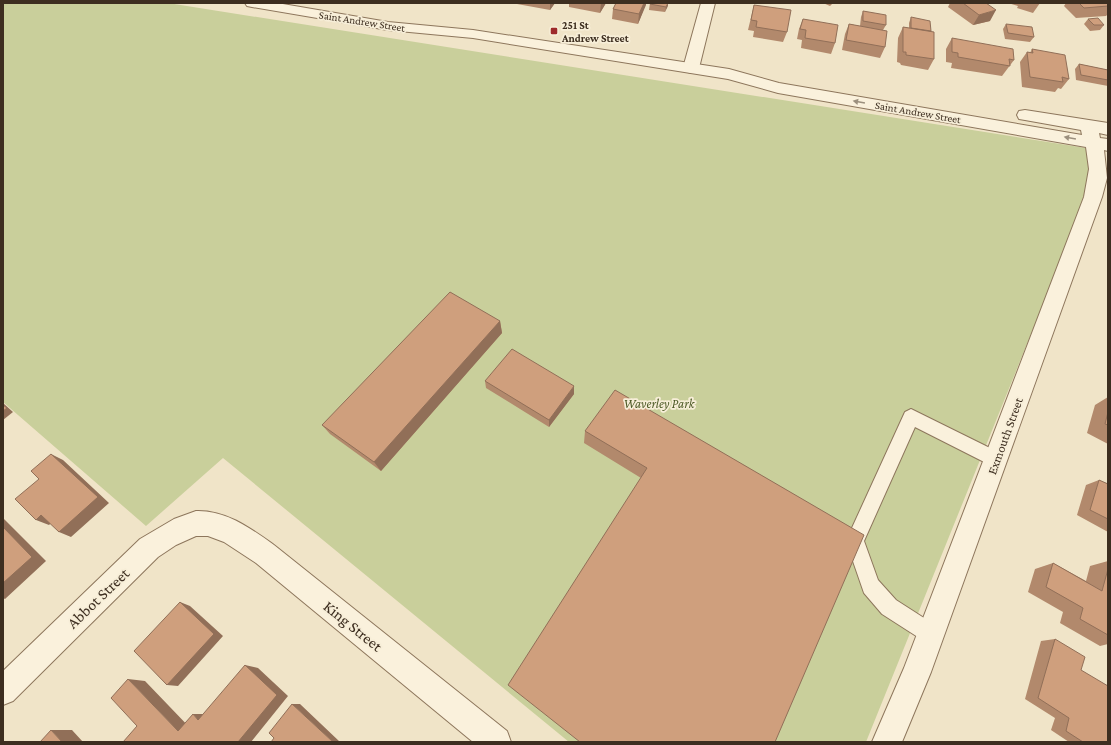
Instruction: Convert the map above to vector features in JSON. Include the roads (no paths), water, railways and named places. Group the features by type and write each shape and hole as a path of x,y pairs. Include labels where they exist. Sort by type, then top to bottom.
{"street":[{"name":"Saint Andrew Street","path":"252,3 388,26 473,34 729,74 778,88 1099,135"},
{"name":"Saint Andrew Street","path":"318,3 394,16 473,34"},
{"path":"691,68 708,3"},
{"name":"Exmouth Street","path":"887,742 931,634 1096,187 1099,171 1099,135"},
{"name":"Abbot Street","path":"3,691 150,548 165,537 183,527 203,522"},
{"name":"King Street","path":"203,522 219,525 236,533 265,554 496,742"}],"lane":[{"path":"931,634 889,606 871,586 855,541 911,417 996,460"}],"place":[{"name":"251 St Andrew Street","path":"554,31"}],"park label":[{"name":"Waverley Park","path":"659,403"}]}
